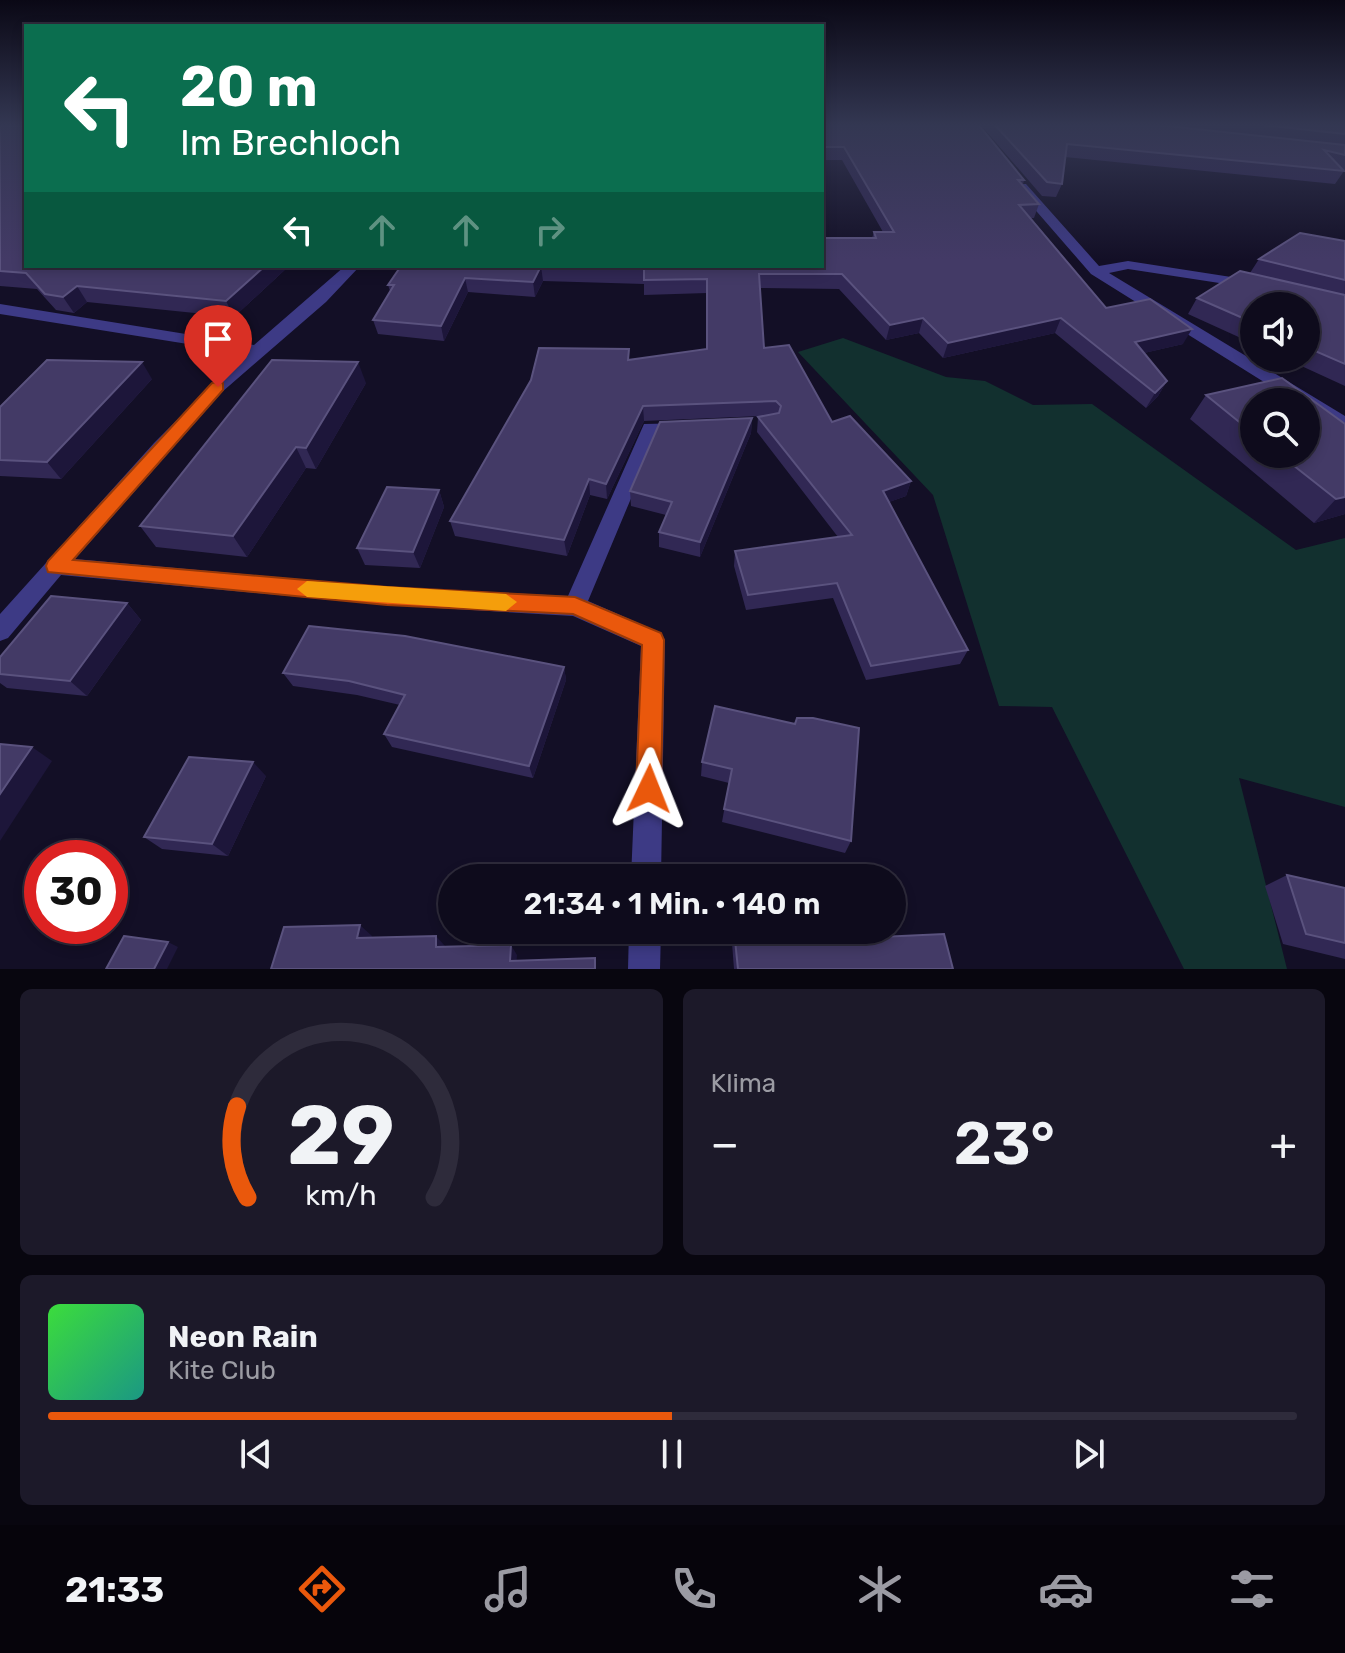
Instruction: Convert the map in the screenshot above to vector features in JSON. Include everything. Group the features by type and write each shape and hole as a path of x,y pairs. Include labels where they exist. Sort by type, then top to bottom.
{"street":[{"path":"1011,173 1096,271 1345,424"},
{"path":"1096,271 1128,265 1269,287"},
{"path":"0,631 218,387 257,350 300,318 351,268"},
{"path":"0,309 257,350"},
{"path":"575,606 651,428 709,426"},
{"path":"56,566 387,596 575,606 653,640 646,864"},
{"path":"644,969 645,944"}],"green space":[{"path":"843,338 946,377 985,381 1033,405 1092,404 1296,550 1345,538 1345,807 1239,778 1287,969 1184,969 1052,707 999,706 933,495 798,352"}],"building":[{"path":"0,169 24,169 24,268 263,268 226,301 77,286 63,297 45,294 26,273 0,271"},
{"path":"857,169 1015,169 1024,180 1018,180 1039,204 1019,205 1106,308 1150,299 1192,329 1135,342 1167,381 1155,393 1061,318 948,343 923,318 890,325 842,274 759,274 764,348 789,345 832,422 850,416 911,481 883,491 968,650 871,666 837,583 748,595 735,551 852,535 758,417 779,413 781,406 776,401 643,406 606,484 589,479 564,540 450,521 531,380 539,348 629,349 628,360 707,349 707,279 644,280 644,269 610,268 824,268 824,238 876,238 874,232 894,232"},
{"path":"1035,169 1064,169 1062,184 1047,182"},
{"path":"1300,233 1345,241 1345,280 1259,259"},
{"path":"400,268 540,268 533,282 465,278 441,326 373,320 394,285 388,285"},
{"path":"1240,271 1345,295 1345,364 1320,353 1320,292 1240,292 1240,317 1197,298"},
{"path":"47,360 142,362 47,462 0,460 0,407"},
{"path":"272,360 358,362 306,448 296,447 233,536 140,526"},
{"path":"1282,378 1296,388 1240,388 1240,423 1206,395"},
{"path":"1320,406 1345,424 1345,497 1336,499 1297,468 1320,468"},
{"path":"752,418 700,542 659,532 672,502 630,491 660,422"},
{"path":"387,487 439,490 413,552 357,548"},
{"path":"51,596 127,603 70,681 0,674 0,657"},
{"path":"309,626 405,636 564,667 529,766 384,734 405,695 349,681 283,673"},
{"path":"715,706 795,724 797,718 813,718 859,728 851,841 724,809 732,769 702,762"},
{"path":"0,744 32,747 0,794"},
{"path":"189,757 253,762 212,844 144,837"},
{"path":"1287,875 1345,888 1345,943 1306,934"},
{"path":"360,925 357,938 436,936 436,947 511,945 510,961 595,958 595,969 271,969 284,927"},
{"path":"944,934 953,969 738,969 735,944 906,944 906,936"},
{"path":"128,937 168,942 154,969 106,969 120,944 128,944"}],"slow traffic":[{"path":"307,589 506,602"}],"route":[{"path":"218,387 56,566 387,596 575,606 653,640 649,789"}]}
